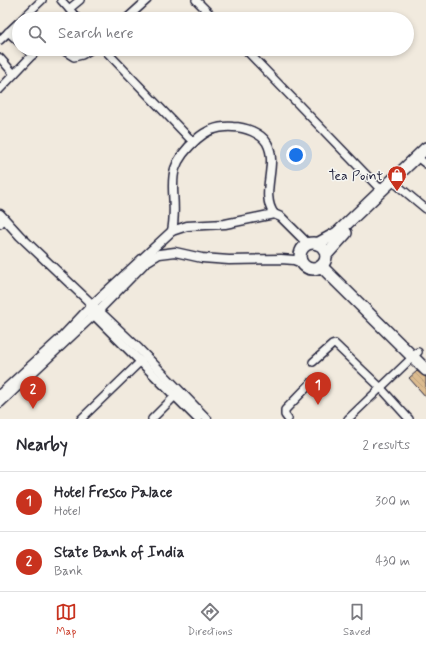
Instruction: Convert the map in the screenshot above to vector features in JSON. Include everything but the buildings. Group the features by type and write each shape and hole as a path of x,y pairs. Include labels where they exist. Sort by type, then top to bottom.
{"highway":[{"path":"425,161 338,240 324,261 312,269 302,263 301,253 312,244 337,233 426,148"},
{"path":"312,244 323,248 324,261 419,356 426,370"}],"street":[{"path":"29,12 42,0"},
{"path":"61,0 71,12"},
{"path":"74,12 80,0"},
{"path":"134,12 147,0"},
{"path":"196,0 208,12"},
{"path":"0,40 12,28"},
{"path":"8,32 12,36"},
{"path":"0,89 31,56"},
{"path":"111,56 194,142"},
{"path":"252,56 381,190"},
{"path":"0,58 14,74"},
{"path":"172,231 174,217 172,180 174,168 183,153 194,142 211,130 222,127 234,126 261,135 269,149 270,174 268,200 274,214"},
{"path":"397,185 426,208"},
{"path":"0,403 172,231 187,226 225,224 274,214 281,217 312,244"},
{"path":"2,219 208,419"},
{"path":"0,394 146,262 159,254 175,252 202,258 229,260 281,259 294,260 302,263"},
{"path":"94,309 141,361 198,419"},
{"path":"313,362 332,344 335,344 409,419"},
{"path":"348,419 380,388 419,356"},
{"path":"80,419 141,361"},
{"path":"288,419 285,415 285,410 314,380"},
{"path":"152,419 175,396"}],"place":[{"name":"Tea Point","path":"397,192"},
{"name":"Hotel Fresco Palace","path":"318,405"},
{"name":"State Bank of India","path":"33,409"}]}
